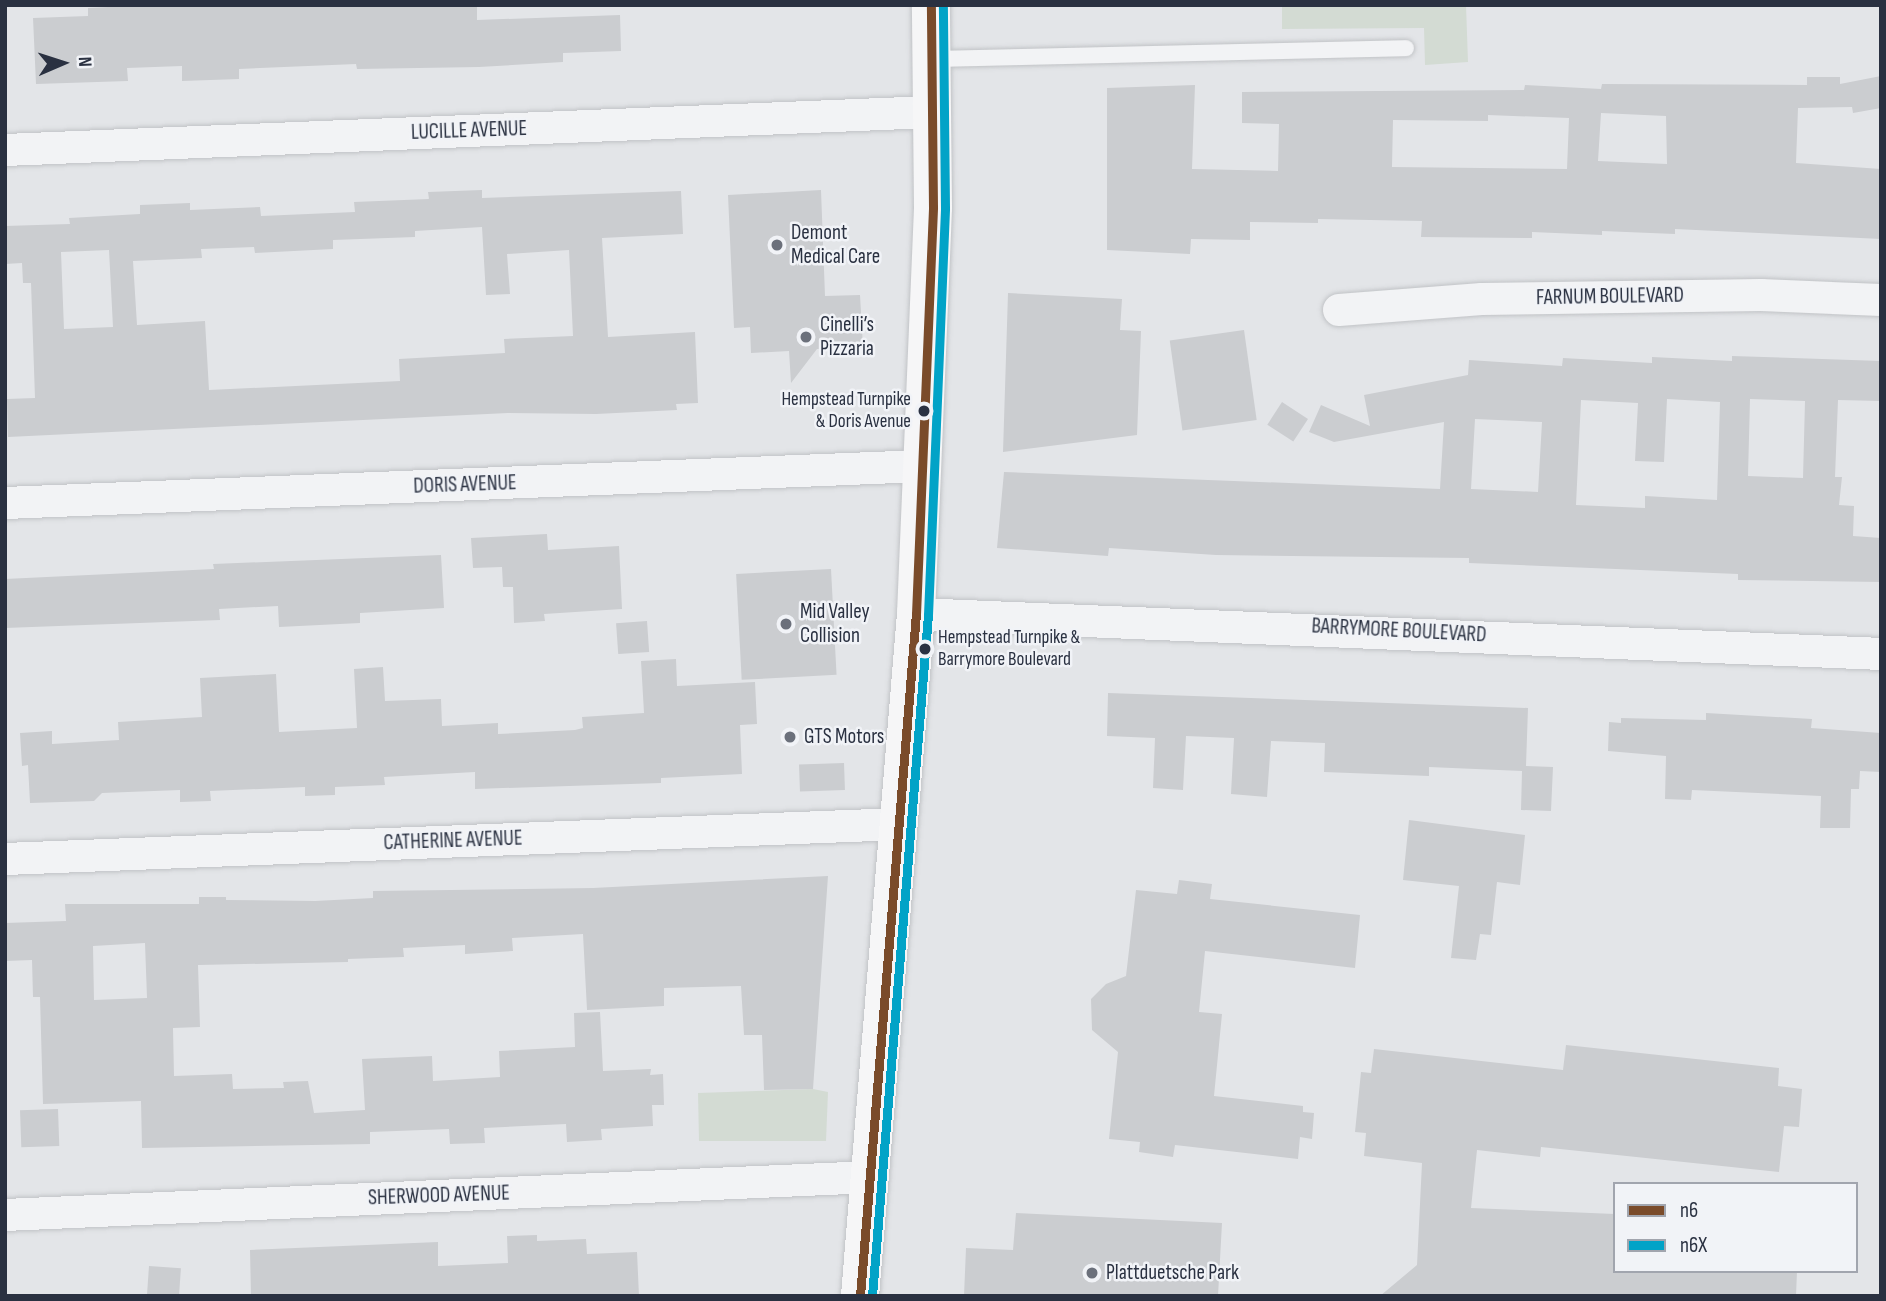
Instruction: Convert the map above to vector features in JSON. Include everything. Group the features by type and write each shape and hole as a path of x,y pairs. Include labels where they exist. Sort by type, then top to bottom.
{"main road":[{"path":"860,1296 901,824 916,614 924,466 932,112 931,5"}],"street":[{"name":"LUCILLE AVENUE","path":"5,150 932,112"},
{"name":"FARNUM BOULEVARD","path":"1339,310 1482,299 1761,295 1881,300"},
{"name":"DORIS AVENUE","path":"5,503 924,466"},
{"name":"BARRYMORE BOULEVARD","path":"916,614 1881,654"},
{"name":"CATHERINE AVENUE","path":"5,859 901,824"},
{"name":"SHERWOOD AVENUE","path":"5,1214 872,1177"}],"lane":[{"path":"932,59 1406,48"}],"shaded area":[{"path":"1282,5 1466,5 1468,62 1425,65 1424,28 1282,29"},
{"path":"813,1089 828,1092 826,1141 699,1141 698,1093"}],"building":[{"path":"149,5 477,5 477,20 620,15 621,51 563,53 563,62 479,67 357,69 356,64 239,69 239,79 182,81 182,66 127,68 128,81 36,84 33,18 88,16 88,8"},
{"path":"1881,76 1881,108 1853,113 1852,107 1798,108 1796,163 1881,169 1881,239 1675,229 1675,234 1602,231 1602,235 1532,232 1532,238 1421,237 1422,221 1318,219 1318,223 1250,222 1250,240 1191,239 1190,254 1107,250 1107,88 1195,85 1192,169 1278,171 1279,124 1242,123 1242,92 1524,90 1525,85 1601,89 1602,84 1807,85 1807,77 1840,77 1840,84","holes":["1601,113 1666,116 1667,164 1598,161","1488,115 1569,118 1567,169 1392,167 1393,120 1488,121"]},
{"path":"482,190 482,198 681,191 683,234 602,238 608,337 695,332 698,403 676,404 677,410 596,414 508,413 8,437 7,399 35,398 31,283 23,283 22,263 5,264 5,226 70,224 69,218 140,214 140,205 190,203 190,210 260,207 261,216 355,212 354,202 429,199 428,192","holes":["482,227 486,295 510,294 507,254 569,250 573,336 504,339 505,353 399,359 400,381 209,390 205,321 137,325 133,261 202,258 201,249 254,247 255,253 333,249 333,240 415,237 415,231","109,250 113,327 64,329 61,252"]},
{"path":"821,190 825,296 860,295 863,347 817,349 791,383 789,351 751,353 750,327 734,328 728,195"},
{"path":"1008,293 1122,299 1120,330 1141,331 1137,435 1003,452"},
{"path":"1244,330 1257,420 1182,431 1170,340"},
{"path":"1732,356 1881,361 1881,401 1838,400 1835,477 1842,477 1839,505 1854,506 1853,536 1881,538 1881,582 1738,580 1738,574 1469,563 1469,558 1216,555 1109,548 1108,556 997,548 1004,472 1440,489 1444,422 1334,442 1309,432 1321,405 1370,426 1364,395 1468,375 1469,360 1562,366 1563,358 1652,363 1652,357 1732,361","holes":["1667,399 1720,402 1717,500 1645,496 1645,508 1576,505 1581,400 1638,403 1635,461 1664,462","1750,399 1805,401 1803,478 1748,476","1475,419 1542,422 1538,492 1471,489"]},
{"path":"1282,402 1308,419 1293,442 1267,425"},
{"path":"547,534 548,550 619,546 622,609 544,614 545,621 514,623 513,587 503,587 502,567 473,568 471,538"},
{"path":"441,555 444,608 360,613 360,623 279,627 278,606 219,609 220,620 5,628 5,579 214,569 213,564"},
{"name":"Mid Valley Collision","path":"831,569 837,675 742,680 736,574"},
{"path":"647,621 649,652 618,654 616,623"},
{"path":"676,659 677,686 755,682 757,724 740,725 742,774 661,778 661,783 475,789 475,772 384,777 385,785 335,787 335,795 305,796 305,787 210,791 211,801 180,802 180,790 102,793 94,801 30,803 28,765 22,766 20,733 52,731 52,744 119,740 118,722 202,717 200,678 276,674 279,732 357,728 354,669 383,667 385,701 441,699 442,726 498,723 498,734 575,730 583,728 582,717 644,713 641,661"},
{"path":"1108,693 1528,708 1526,766 1553,767 1551,811 1521,810 1522,771 1429,767 1429,776 1324,772 1325,743 1271,741 1267,797 1231,794 1234,738 1186,736 1183,790 1153,788 1155,738 1107,736"},
{"path":"1706,713 1812,719 1811,728 1881,733 1881,772 1860,771 1859,789 1851,789 1850,828 1820,828 1821,796 1692,790 1691,800 1665,799 1666,756 1608,751 1609,722 1621,723 1621,718 1706,720"},
{"path":"844,763 845,790 800,792 799,765"},
{"path":"1409,820 1525,835 1520,885 1497,882 1491,935 1480,934 1476,960 1451,958 1459,886 1403,880"},
{"path":"828,876 813,1089 764,1090 762,1035 744,1035 741,986 664,988 664,1006 587,1010 583,934 512,938 513,951 465,954 465,945 403,948 404,957 348,959 348,962 198,965 200,1027 173,1028 174,1076 232,1074 233,1089 284,1088 283,1082 308,1081 314,1113 365,1110 362,1059 432,1056 433,1081 500,1077 499,1051 575,1047 574,1013 600,1012 603,1071 651,1069 650,1075 663,1074 664,1105 652,1105 653,1126 601,1129 602,1140 567,1142 566,1124 484,1128 485,1143 450,1144 449,1129 370,1132 370,1144 142,1148 141,1101 43,1104 40,997 33,997 32,960 5,961 5,923 66,921 65,904 199,904 199,897 315,901 373,898 373,891 593,888","holes":["145,943 147,998 94,1000 93,946"]},
{"path":"1179,880 1212,884 1210,899 1360,915 1355,968 1205,951 1199,1012 1222,1014 1214,1096 1303,1106 1303,1112 1314,1113 1312,1139 1300,1137 1298,1159 1175,1145 1173,1157 1139,1152 1140,1142 1109,1139 1118,1052 1092,1030 1091,999 1106,984 1126,976 1136,890 1177,894"},
{"path":"1566,1045 1779,1068 1778,1086 1802,1089 1799,1127 1784,1126 1779,1172 1541,1147 1540,1157 1477,1150 1471,1208 1613,1214 1613,1273 1797,1273 1796,1296 1380,1296 1417,1265 1422,1163 1364,1156 1366,1133 1355,1132 1361,1072 1371,1073 1374,1049 1563,1070"},
{"path":"58,1109 59,1146 21,1147 20,1110"},
{"name":"Plattduetsche Park","path":"1016,1213 1222,1223 1218,1296 964,1296 966,1248 1013,1250"},
{"path":"537,1235 537,1241 586,1239 587,1254 637,1252 639,1296 251,1296 250,1250 438,1242 438,1266 508,1263 507,1236"},
{"path":"149,1266 181,1268 179,1296 147,1296"}],"transit line":[{"name":"n6","path":"860,1296 916,614 933,207 931,5"},
{"name":"n6X","path":"872,1296 928,615 945,208 943,5"}],"place":[{"name":"Demont Medical Care","path":"777,245"},
{"name":"Cinelli’s Pizzaria","path":"806,337"},
{"name":"Hempstead Turnpike & Doris Avenue","path":"924,411"},
{"name":"Mid Valley Collision","path":"786,624"},
{"name":"Hempstead Turnpike & Barrymore Boulevard","path":"925,649"},
{"name":"GTS Motors","path":"790,737"},
{"name":"Plattduetsche Park","path":"1092,1273"}]}
